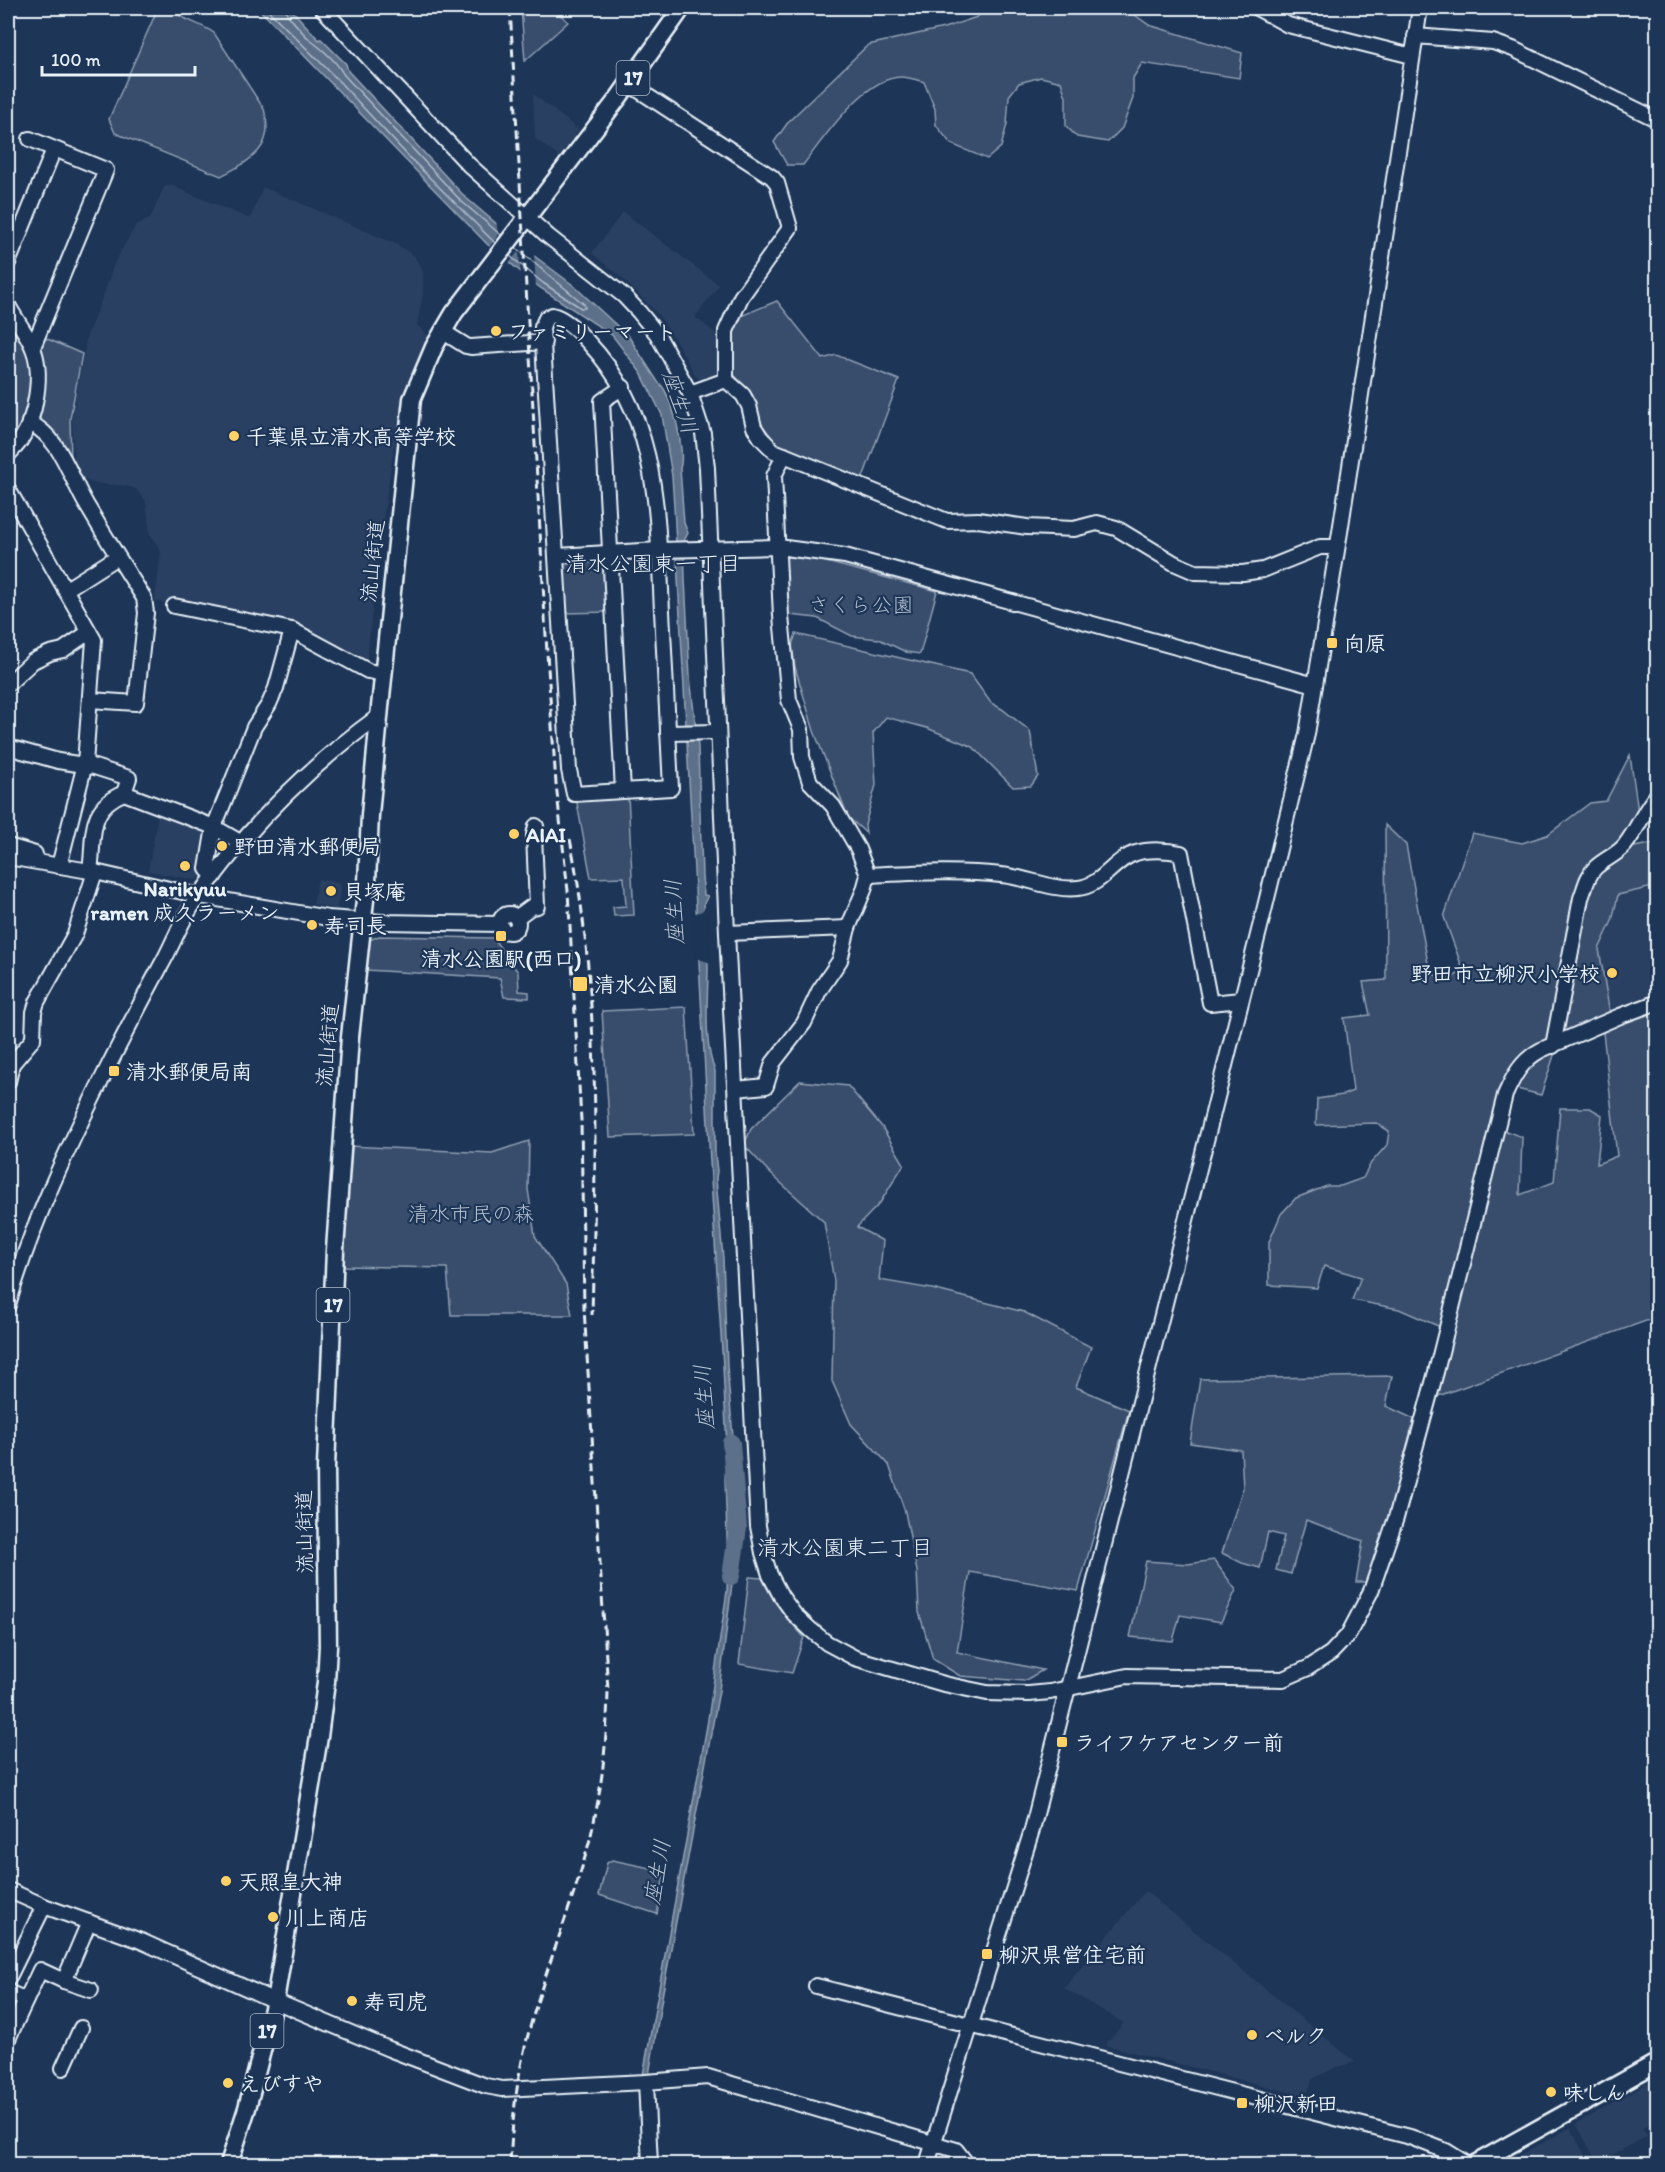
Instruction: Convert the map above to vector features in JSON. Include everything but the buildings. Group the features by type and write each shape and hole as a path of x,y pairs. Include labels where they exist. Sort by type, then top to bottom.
{"main road":[{"name":"流山街道","path":"230,2164 275,2001 326,1682 328,1646 326,1467 332,1319 346,1089 363,921 383,674 412,399 442,331 525,223 682,8"},
{"path":"1475,2164 1658,2062"}],"street":[{"path":"322,8 525,223 624,296 657,334 690,393 703,433 707,468 704,548 718,732 758,1526 763,1553 781,1596 794,1614 827,1643 855,1658 944,1684 987,1693 1029,1694 1127,1676 1283,1679 1308,1668 1332,1653 1348,1635 1371,1591 1395,1518 1450,1341 1505,1095 1515,1073 1529,1056 1658,1002"},
{"path":"1257,8 1288,25 1412,56"},
{"path":"927,2164 1024,1857 1296,779 1315,685 1420,8"},
{"path":"1415,36 1493,42 1658,120"},
{"path":"628,84 754,165 777,183 790,228 741,297 726,331 726,380 743,395 749,406 754,427 774,451 947,521 978,519 1027,527 1074,529 1097,523 1116,528 1174,563 1195,572 1243,573 1263,570 1320,547 1337,547"},
{"path":"30,139 106,170 33,347"},
{"path":"8,263 54,149"},
{"path":"8,305 33,347 38,383 29,422 21,440 8,455"},
{"path":"552,315 559,316 583,336 603,357 623,387 640,427 648,456 662,550 672,733 671,788 574,794 569,770 544,342 542,327 546,318 552,315"},
{"path":"442,331 471,347 544,342"},
{"path":"690,393 726,380"},
{"path":"623,387 602,401 623,791"},
{"path":"29,422 42,429 62,454 76,487 144,598 146,613 136,703 90,700"},
{"path":"736,1089 766,1086 773,1063 804,1023 819,991 840,960 848,928 868,875 858,849 833,806 810,782 802,757 801,729 789,700 781,616 774,476 784,455"},
{"path":"8,489 94,640 84,765 54,865"},
{"path":"557,556 704,548 778,547 845,556 1315,685"},
{"path":"65,590 117,557"},
{"path":"174,606 292,630 368,671 383,674"},
{"path":"214,877 207,869 214,827 254,727 276,688 292,630"},
{"path":"8,684 33,661 63,650 89,632"},
{"path":"8,1305 34,1224 52,1184 132,1018 191,908 240,842 279,802 341,744 379,716"},
{"path":"672,733 718,732"},
{"path":"8,747 129,778 124,793"},
{"path":"8,1082 12,1064 33,1039 34,1012 37,1002 75,934 93,872 93,826 111,798 124,793 214,827 240,842"},
{"path":"1553,1046 1581,898 1588,878 1594,869 1625,845 1641,820 1647,805 1658,794"},
{"path":"8,856 200,896 328,918 500,924 505,931 514,931 518,926 516,918 531,907 537,906 534,835 536,826"},
{"path":"8,846 35,854 54,865"},
{"path":"868,875 957,872 1004,875 1055,887 1079,888 1101,878 1136,852 1164,849 1181,853 1210,1003 1241,1000"},
{"path":"8,866 29,868 54,865"},
{"path":"727,933 848,928"},
{"path":"8,1890 44,1906 141,1941 389,2049 495,2088 708,2077 956,2150 967,2164"},
{"path":"8,1979 44,1906"},
{"path":"64,1981 89,1922"},
{"path":"8,2038 40,1970 91,1990"},
{"path":"816,1986 1410,2137 1446,2151 1467,2164"},
{"path":"8,1992 26,2000"},
{"path":"63,2068 81,2028"},
{"path":"646,2082 650,2164"}],"shaded area":[{"path":"533,94 579,130 559,157 535,138"},
{"name":"千葉県立清水高等学校","path":"170,185 250,219 263,187 398,245 414,256 423,271 423,294 417,325 430,338 406,393 393,454 380,538 366,666 288,626 155,601 161,551 150,534 146,501 136,489 92,483 79,477 74,462 72,419 87,335 114,264 125,244 136,225 150,219 164,187"},
{"path":"623,212 719,285 695,317 719,336 721,372 719,376 707,381 696,377 658,314 621,277 592,253"},
{"path":"159,810 207,829 204,875 195,880 148,871"},
{"name":"野田市立柳沢小学校","path":"1657,861 1657,1000 1563,1037 1572,933"},
{"path":"318,879 341,884 337,909 313,904"},
{"path":"1145,1891 1355,2062 1337,2067 1312,2079 1308,2092 1300,2095 1105,2045 1124,2023 1064,1988"},
{"path":"1650,2081 1657,2098 1657,2111 1652,2114 1654,2121 1642,2128 1647,2136 1598,2163 1576,2124"},
{"path":"1570,2128 1590,2164 1504,2164"}],"green space":[{"path":"158,8 170,8 178,15 214,33 264,109 267,134 264,143 251,158 221,176 115,133 109,119"},
{"path":"521,8 554,8 568,22 525,61"},
{"path":"986,8 1125,8 1149,25 1242,53 1239,78 1142,63 1133,78 1133,98 1122,128 1108,142 1077,137 1066,126 1066,97 1061,82 1041,77 1019,83 1009,96 1007,124 1001,147 987,159 951,144 936,125 935,109 924,82 901,77 887,80 873,87 859,98 833,125 803,165 787,165 774,142 789,121 868,45 944,28 977,17"},
{"path":"777,301 823,359 836,355 899,380 862,480 779,447 757,418 748,391 730,370 731,336 736,318"},
{"path":"8,315 30,358 32,392 26,417 8,446"},
{"path":"43,337 82,354 70,419 71,462 39,424 42,395 37,350"},
{"name":"さくら公園","path":"786,557 819,560 937,591 920,654 906,652 879,639 852,636 817,618 785,613 783,560"},
{"path":"604,558 610,612 564,613 561,565 567,560"},
{"path":"796,634 970,674 991,703 1030,731 1038,776 1031,786 1013,787 973,747 927,728 886,717 873,733 876,785 865,825 866,833 848,817 814,731 795,667 792,645"},
{"path":"1630,755 1638,812 1634,847 1657,843 1657,886 1618,895 1612,921 1599,949 1610,1014 1560,1037 1541,1095 1513,1088 1503,1130 1522,1137 1520,1195 1554,1182 1560,1108 1590,1108 1602,1115 1597,1164 1617,1156 1603,1032 1657,1007 1657,1317 1438,1396 1452,1332 1399,1309 1352,1300 1361,1277 1324,1266 1317,1288 1269,1285 1269,1242 1281,1214 1296,1198 1327,1186 1341,1186 1363,1178 1371,1163 1387,1145 1389,1131 1376,1123 1316,1125 1317,1099 1353,1091 1344,1018 1370,1015 1363,982 1386,980 1385,825 1406,845 1430,974 1451,979 1463,970 1444,917 1472,833 1522,843 1547,835 1590,803 1606,801"},
{"path":"628,795 634,915 614,916 613,907 626,906 624,877 591,878 576,798"},
{"path":"379,936 493,938 518,972 519,991 529,992 529,998 504,997 500,978 366,970 369,940"},
{"path":"686,1007 694,1134 610,1137 602,1011"},
{"path":"800,1081 848,1086 882,1127 904,1164 880,1203 857,1227 883,1241 879,1280 932,1289 1024,1312 1091,1347 1076,1387 1129,1410 1078,1591 970,1572 957,1652 1043,1670 1024,1681 960,1676 933,1659 919,1612 917,1571 905,1512 889,1465 851,1424 832,1381 834,1281 824,1222 771,1174 744,1145 751,1129"},
{"name":"清水市民の森","path":"529,1141 528,1189 535,1236 566,1284 572,1315 451,1315 447,1268 342,1266 349,1146 492,1153"},
{"path":"1392,1376 1386,1406 1414,1419 1381,1546 1366,1582 1356,1582 1363,1541 1306,1520 1291,1574 1276,1570 1284,1536 1268,1532 1260,1568 1242,1563 1222,1553 1243,1488 1241,1450 1190,1443 1200,1379"},
{"path":"1214,1560 1236,1590 1221,1622 1180,1615 1173,1641 1130,1637 1146,1561 1188,1564"},
{"path":"749,1577 762,1578 775,1602 804,1637 792,1673 739,1664"},
{"path":"612,1860 665,1871 657,1914 599,1895 607,1863"}],"water":[{"path":"258,8 290,8 319,40 321,39 346,64 348,71 465,197 533,255 573,285 629,337 663,388 677,423 681,449 684,523 688,533 684,541 685,579 690,677 698,747 702,876 704,895 708,896 704,903 708,960 708,1034 711,1060 715,1071 716,1179 734,1449 734,1567 719,1691 649,2075 643,2075 707,1726 727,1591 728,1564 725,1479 727,1448 723,1366 674,506 672,476 662,415 641,373 612,335 539,287 487,244"}],"pier":[{"path":"496,219 534,252 536,289 521,277 519,253 509,264 489,247 498,236"},
{"path":"707,904 711,963 696,958 693,914 702,911"}],"waterway":[{"name":"座生川","path":"731,1443 738,1528 731,1576"}],"railway":[{"path":"510,8 547,653 556,784 568,891 581,1120 584,1308 608,1690 598,1802 574,1893 530,2028 516,2096 510,2164"},
{"path":"570,839 580,898 592,1016 595,1136 592,1315"}],"place":[{"name":"ファミリーマート","path":"496,331"},
{"name":"千葉県立清水高等学校","path":"234,436"},
{"name":"向原","path":"1332,643"},
{"name":"AIAI","path":"514,834"},
{"name":"野田清水郵便局","path":"222,846"},
{"name":"Narikyuu ramen 成久ラーメン","path":"185,866"},
{"name":"貝塚庵","path":"331,891"},
{"name":"寿司長","path":"312,925"},
{"name":"清水公園駅(西口)","path":"501,936"},
{"name":"野田市立柳沢小学校","path":"1612,973"},
{"name":"清水公園","path":"580,984"},
{"name":"清水郵便局南","path":"114,1071"},
{"name":"ライフケアセンター前","path":"1062,1742"},
{"name":"天照皇大神","path":"226,1881"},
{"name":"川上商店","path":"273,1917"},
{"name":"柳沢県営住宅前","path":"987,1954"},
{"name":"寿司虎","path":"352,2001"},
{"name":"ベルク","path":"1252,2035"},
{"name":"えびすや","path":"228,2083"},
{"name":"味しん","path":"1551,2092"},
{"name":"柳沢新田","path":"1242,2103"}],"district":[{"name":"清水公園東一丁目","path":"653,563"},
{"name":"清水公園東二丁目","path":"845,1547"}]}
